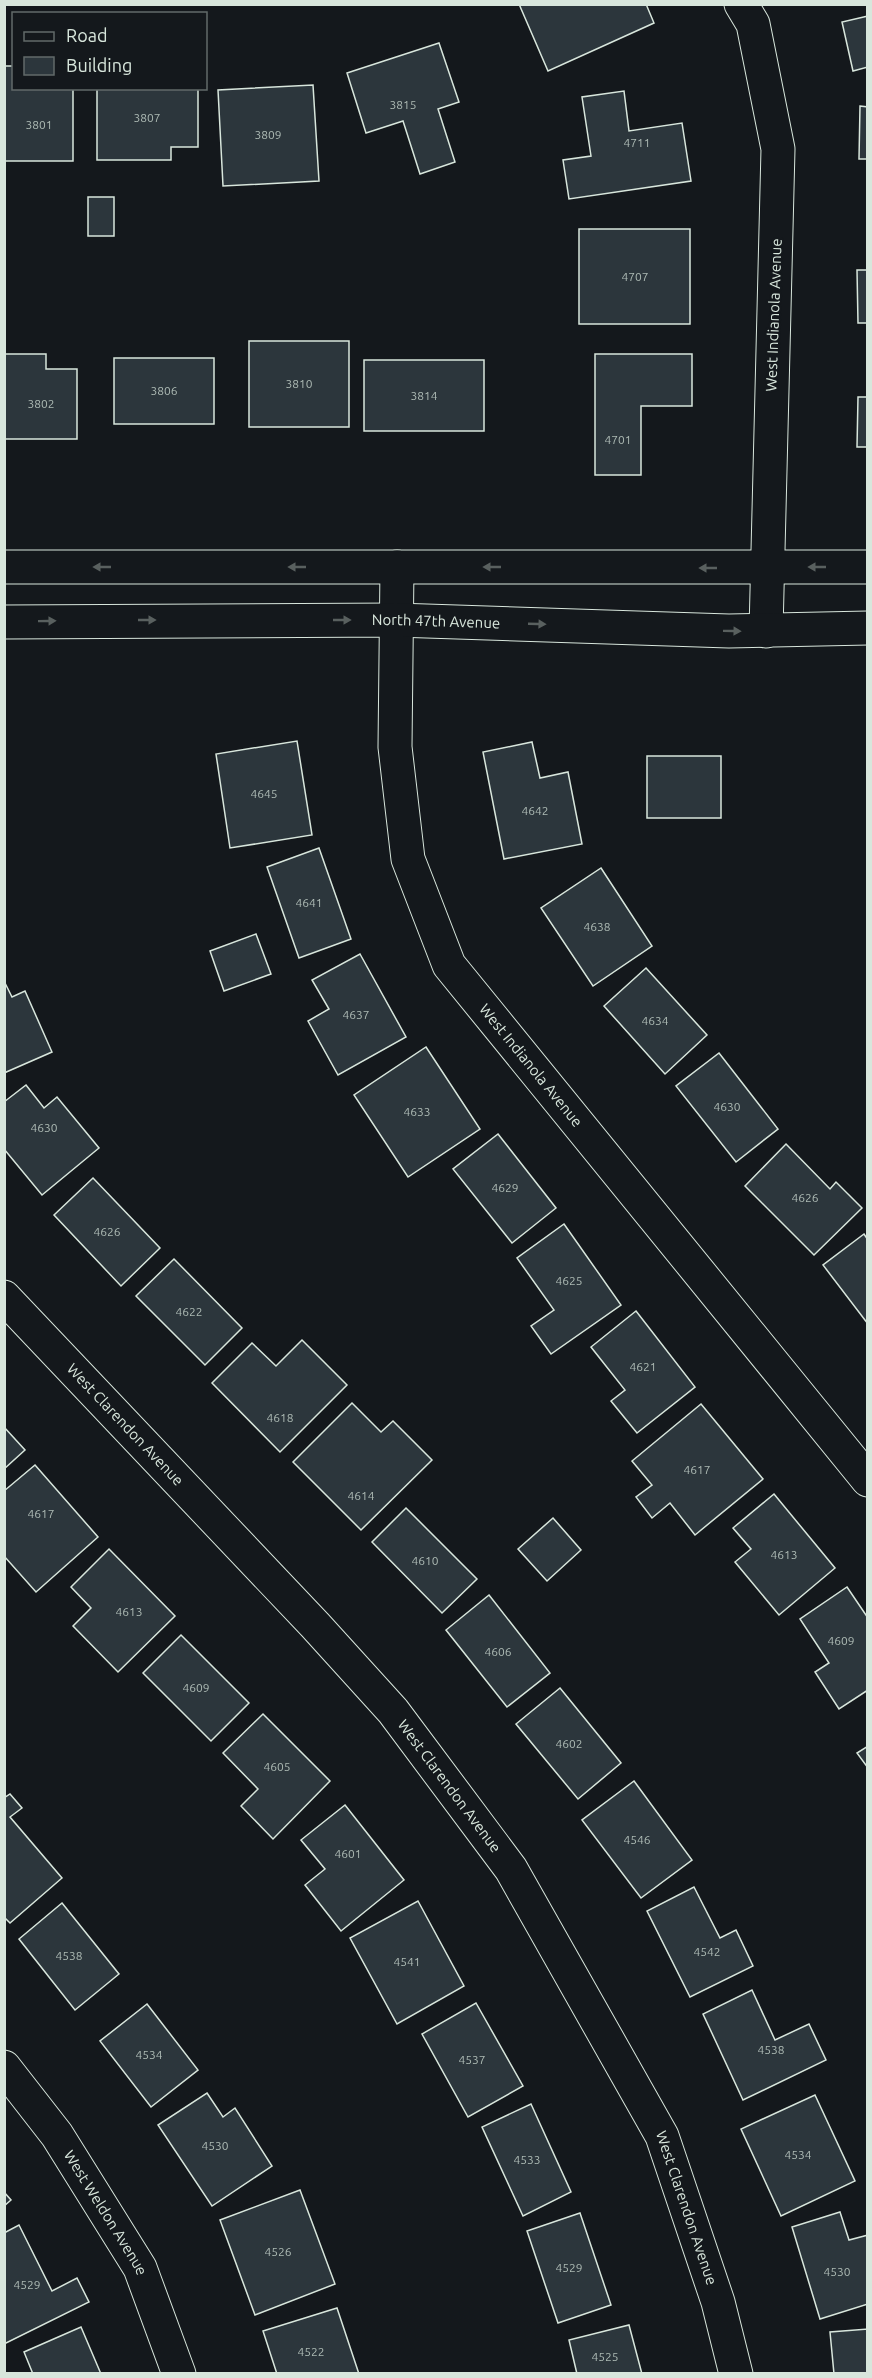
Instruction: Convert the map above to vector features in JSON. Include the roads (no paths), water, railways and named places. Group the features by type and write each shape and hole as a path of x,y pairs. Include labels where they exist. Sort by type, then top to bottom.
{"street":[{"name":"West Indianola Avenue","path":"741,4 753,24 778,149 766,631"},
{"path":"4,567 867,567"},
{"name":"West Indianola Avenue","path":"397,567 395,747 408,859 449,965 867,1480"},
{"name":"North 47th Avenue","path":"4,622 396,620 766,631 867,628"},
{"name":"West Clarendon Avenue","path":"4,1298 393,1711 511,1869 662,2136 718,2302 736,2373"},
{"name":"West Weldon Avenue","path":"4,2067 57,2135 140,2268 179,2373"}]}
